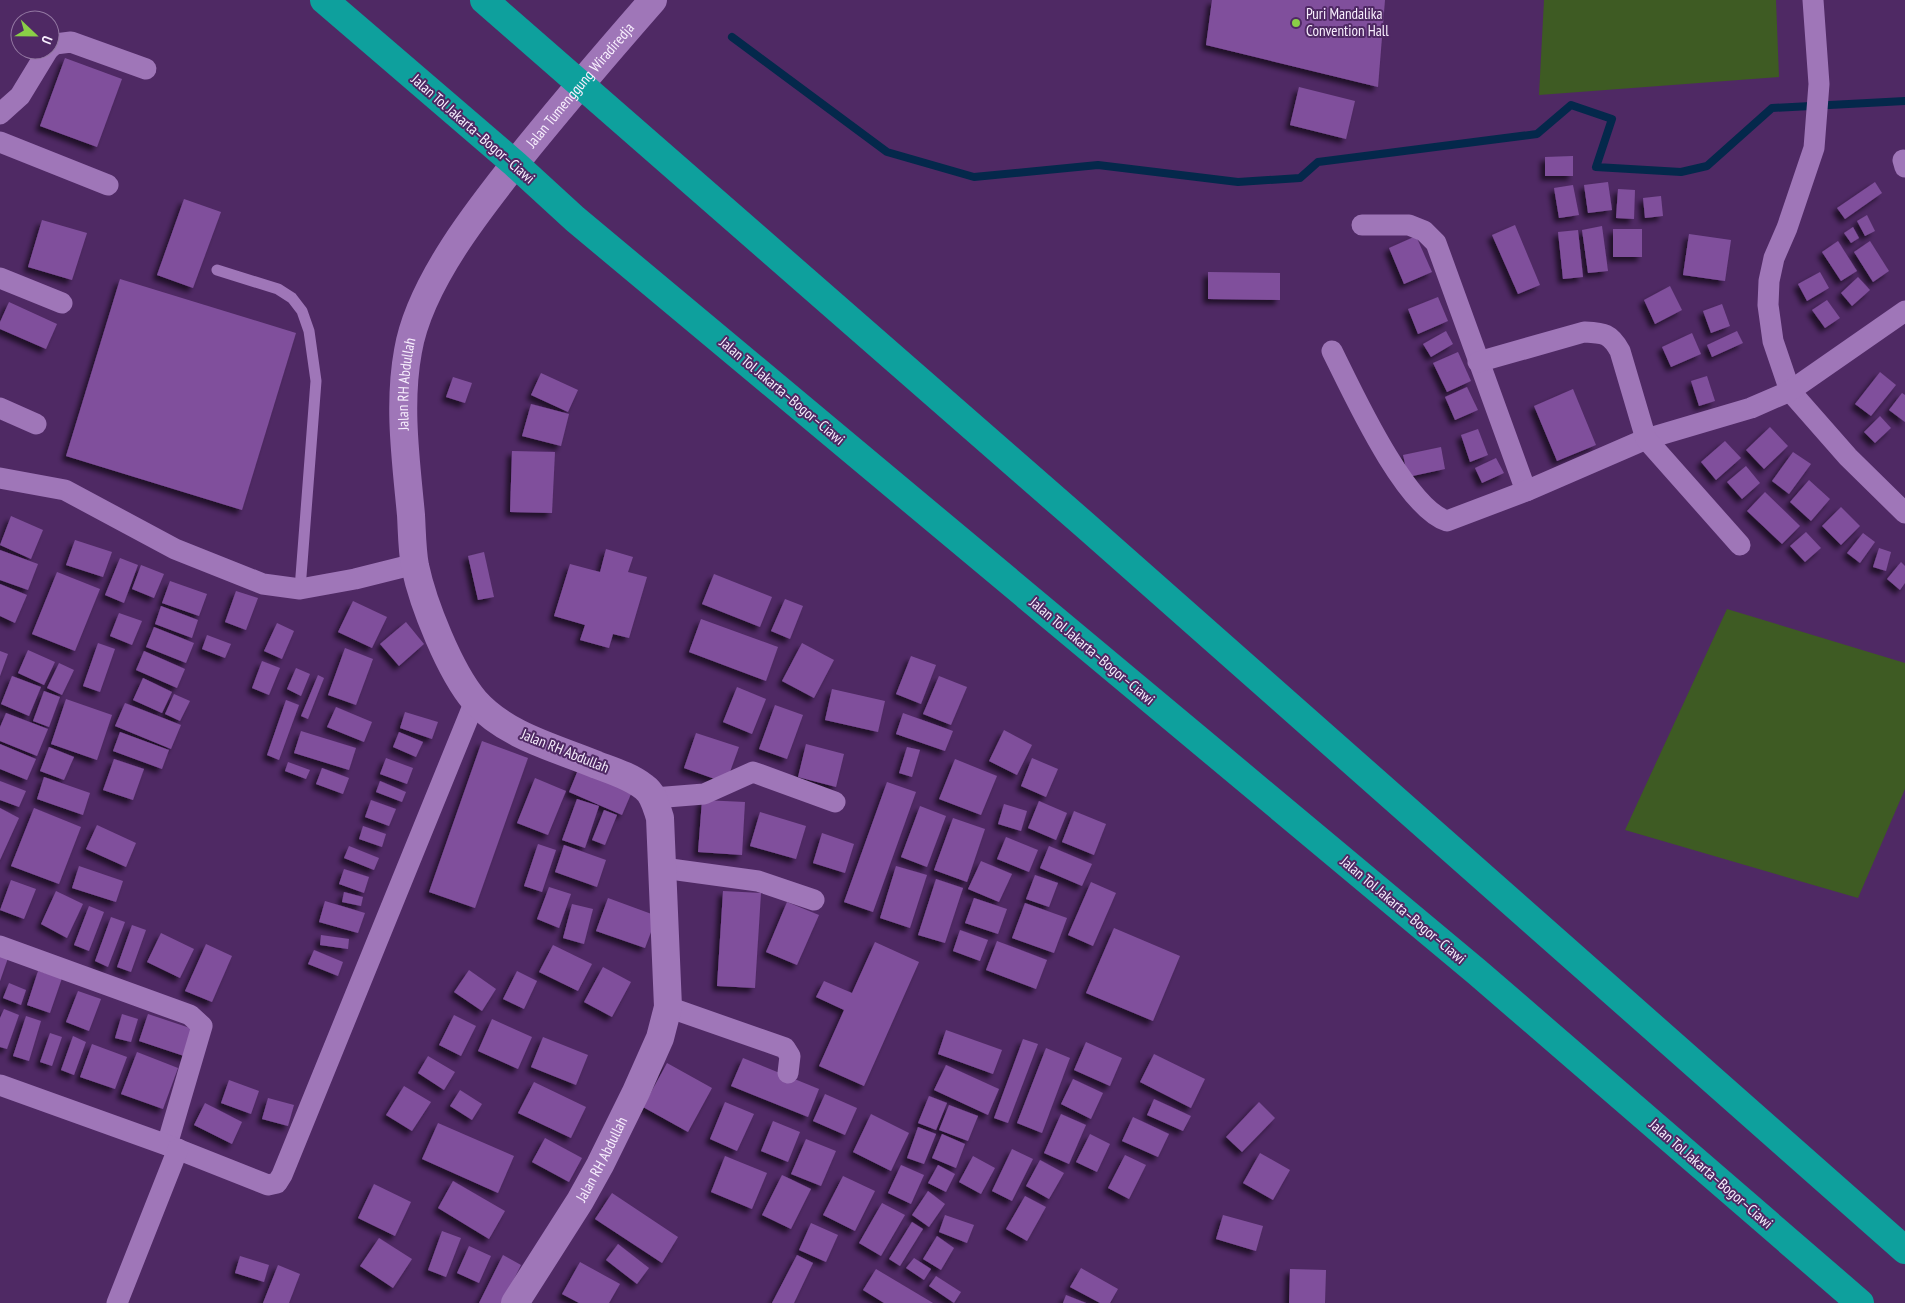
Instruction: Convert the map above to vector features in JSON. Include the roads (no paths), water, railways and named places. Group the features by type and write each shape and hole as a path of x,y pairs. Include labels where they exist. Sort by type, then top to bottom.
{"highway":[{"name":"Jalan Tol Jakarta–Bogor–Ciawi","path":"324,0 575,218 1469,965 1860,1303"},
{"path":"484,0 1153,585 1905,1250"}],"street":[{"name":"Jalan Tumenggung Wiradiredja","path":"491,194 582,81 653,0"},
{"path":"1813,0 1819,84 1814,148 1787,228 1774,258 1768,280 1768,305 1772,341 1790,391 1848,457 1905,513"},
{"path":"60,43 71,42 146,69"},
{"path":"0,114 20,96 42,60"},
{"path":"0,142 108,185"},
{"name":"Jalan RH Abdullah","path":"491,194 475,214 429,292 417,318 408,348 404,410 415,564 426,603 440,639 459,676 475,701 504,726 621,774 644,787 654,798 660,818 668,1007 660,1038 600,1165 580,1201 516,1303"},
{"path":"1362,225 1409,225 1424,231 1436,243 1526,491"},
{"path":"0,278 62,303"},
{"path":"1332,351 1376,438 1426,509 1438,518 1447,521 1526,491 1646,439 1743,410 1790,391 1905,311"},
{"path":"1478,362 1584,332 1600,332 1614,339 1620,351 1646,439 1740,545"},
{"path":"0,408 36,424"},
{"path":"0,478 65,490 175,549 263,584 300,589 355,579 415,564"},
{"path":"0,1085 172,1147 268,1185 277,1183 282,1175 475,701"},
{"path":"654,798 704,794 753,772 835,802"},
{"path":"663,868 758,881 814,900"},
{"path":"0,946 190,1015 202,1026 172,1147 117,1303"},
{"path":"668,1007 785,1048 790,1056 788,1073"}],"lane":[{"path":"217,270 255,280 278,289 292,298 302,311 309,331 316,381 300,589"}],"waterway":[{"path":"732,37 887,152 974,177 1098,165 1238,182 1300,178 1318,162 1537,134 1571,105 1612,119 1596,167 1681,172 1707,166 1772,108 1905,101"}],"place":[{"name":"Puri Mandalika Convention Hall","path":"1296,23"}]}
